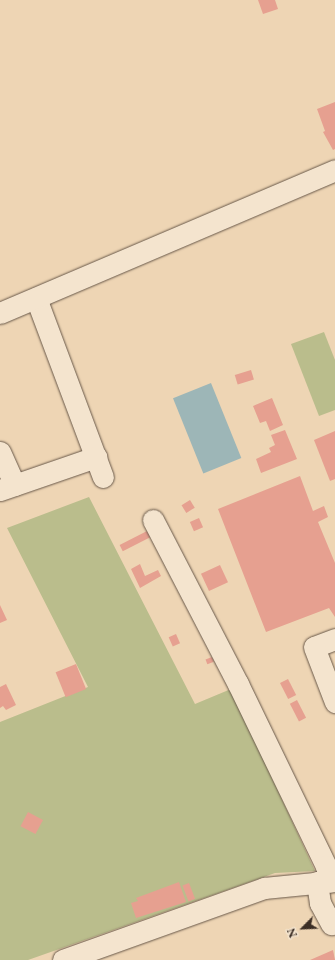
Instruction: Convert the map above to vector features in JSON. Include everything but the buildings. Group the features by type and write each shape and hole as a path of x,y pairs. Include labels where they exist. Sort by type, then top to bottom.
{"street":[{"path":"0,313 335,170"},
{"path":"36,298 103,477"},
{"path":"0,452 7,487 96,457"},
{"path":"153,520 238,684 326,866 327,881 320,903 331,924"},
{"path":"335,639 314,647 335,702"},
{"path":"63,960 264,888 327,881"}],"green space":[{"path":"324,332 335,360 335,410 319,416 291,344"},
{"path":"89,497 195,704 231,689 315,871 275,873 28,960 0,960 0,722 88,687 7,528"}],"water":[{"path":"211,383 241,458 203,473 173,398"}]}
